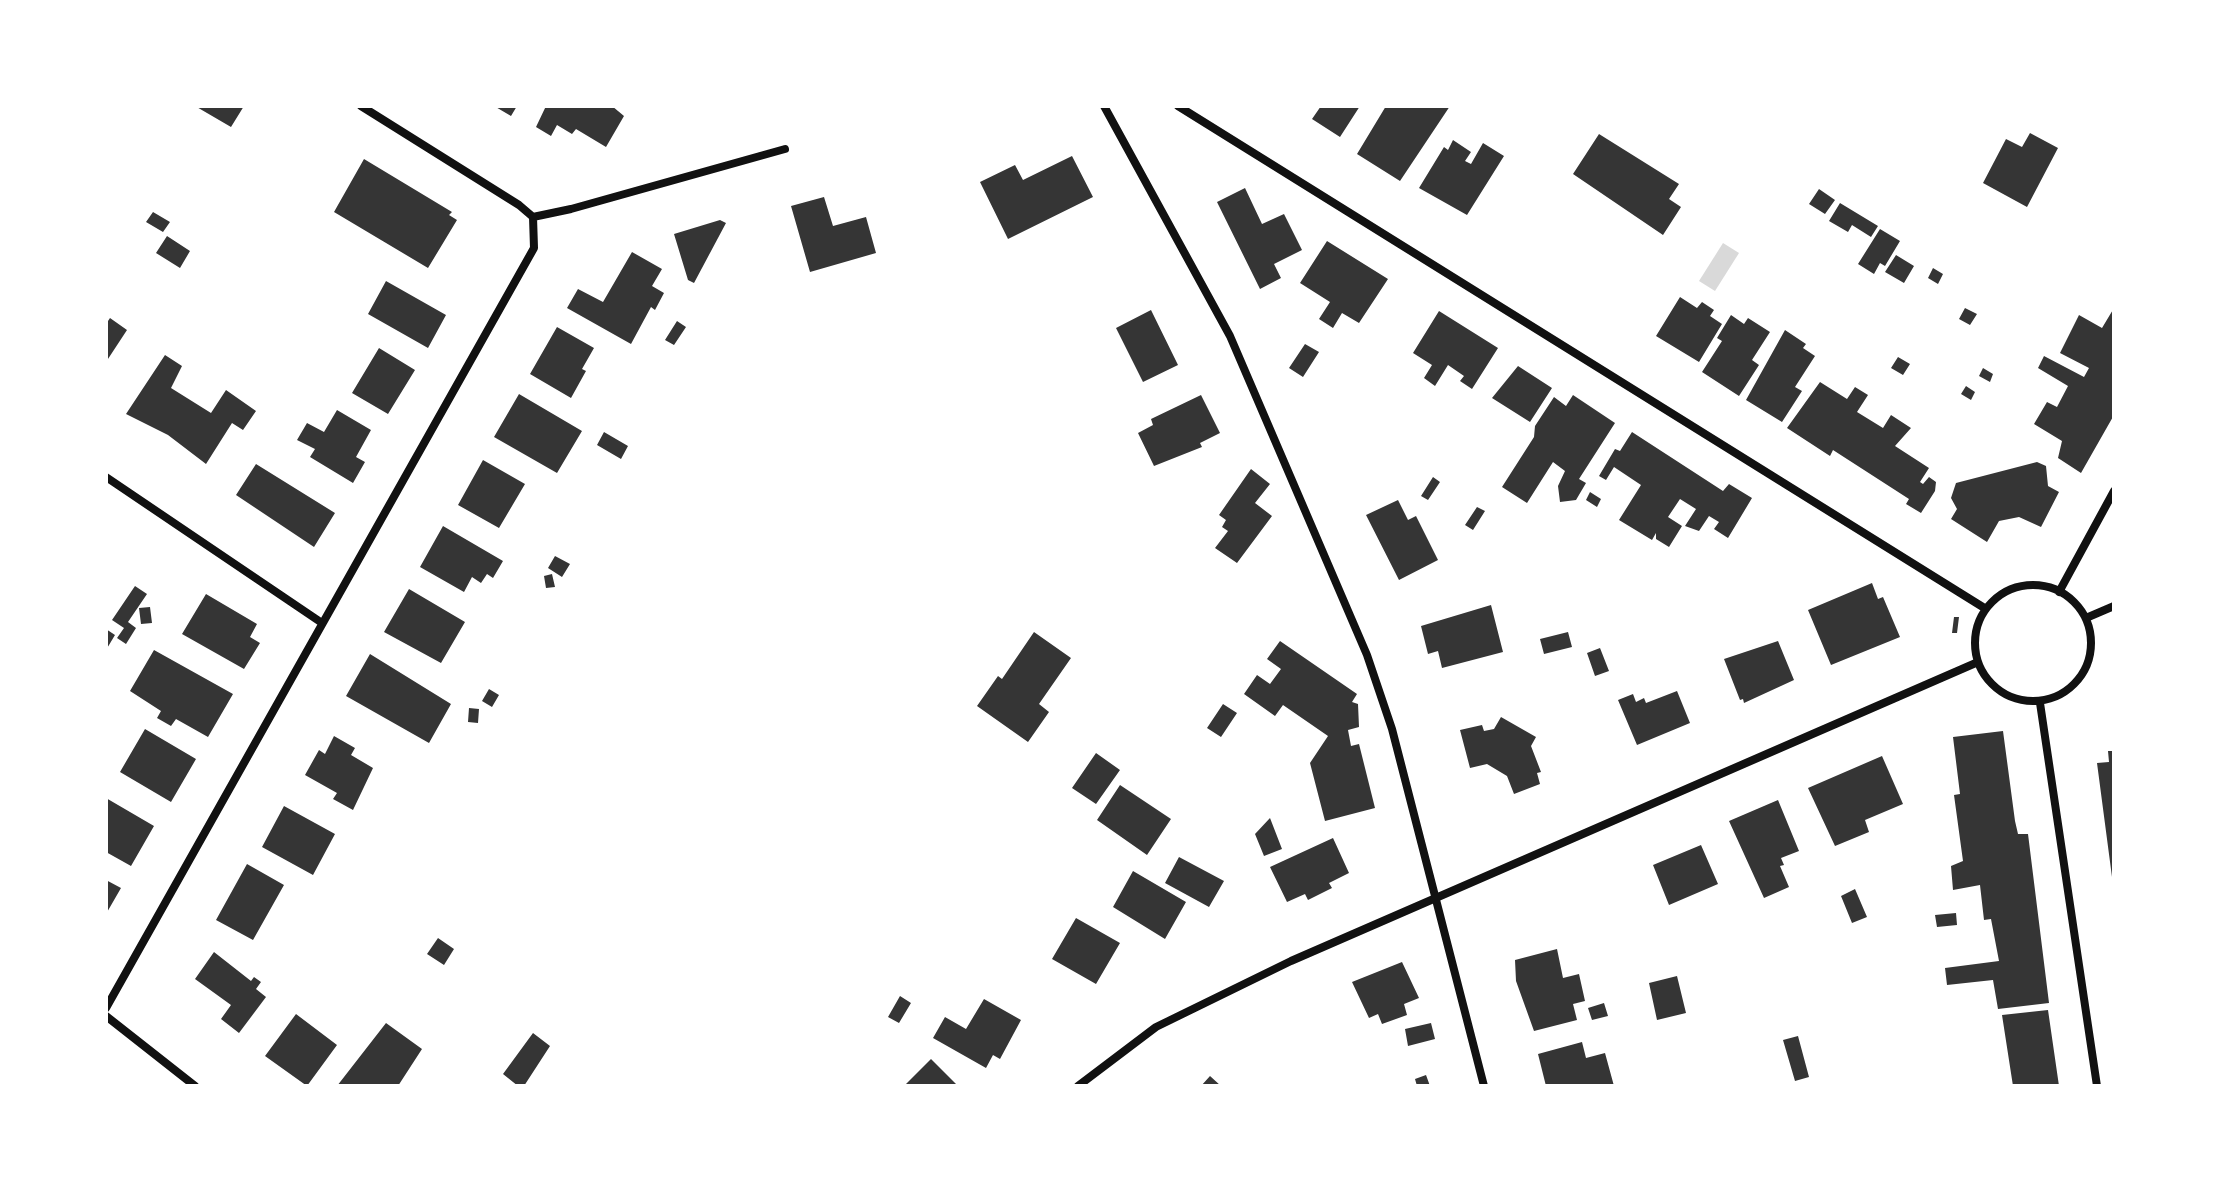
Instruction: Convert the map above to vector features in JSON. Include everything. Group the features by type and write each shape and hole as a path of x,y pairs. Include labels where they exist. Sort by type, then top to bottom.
{"street":[{"path":"361,106 504,195 533,217 785,149"},
{"path":"1104,106 1230,336 1367,655 1392,729 1484,1086"},
{"path":"1178,106 1986,609"},
{"path":"106,1008 526,268 534,248 533,217"},
{"path":"106,477 322,623"},
{"path":"2059,592 2114,491"},
{"path":"2037,585 2059,592 2086,618 2090,651 2082,674 2072,687 2040,703 2001,692 1989,682 1978,662 1976,631 1986,609 2001,594 2023,586 2037,585"},
{"path":"2086,618 2114,606"},
{"path":"1078,1086 1156,1027 1291,961 1978,662"},
{"path":"2040,703 2097,1086"},
{"path":"106,1016 195,1086"}],"shaded area":[{"path":"1723,243 1739,253 1715,291 1699,281"}],"building":[{"path":"195,106 244,106 231,127"},
{"path":"494,106 517,106 511,116"},
{"path":"546,106 612,106 624,116 606,147 576,129 572,134 557,125 551,136 536,127"},
{"path":"1321,106 1360,106 1340,137 1312,119"},
{"path":"1386,106 1450,106 1400,181 1357,154"},
{"path":"2030,133 2058,148 2027,207 1983,183 2006,139 2022,147"},
{"path":"1599,134 1679,184 1669,199 1681,207 1663,235 1573,174"},
{"path":"1453,140 1471,152 1465,161 1471,164 1483,143 1504,156 1467,215 1419,188 1444,147 1448,150"},
{"path":"1072,156 1093,197 1008,239 980,182 1015,165 1023,180"},
{"path":"364,159 452,212 449,215 457,220 428,268 334,212"},
{"path":"1245,188 1262,224 1284,214 1302,250 1274,264 1281,278 1260,289 1217,202"},
{"path":"1819,189 1835,200 1825,214 1809,204"},
{"path":"824,197 833,226 866,217 876,253 810,272 791,206"},
{"path":"1840,203 1878,226 1871,237 1852,225 1848,232 1829,221"},
{"path":"153,212 170,222 163,232 146,222"},
{"path":"720,220 726,223 694,283 688,280 674,234"},
{"path":"1880,229 1900,241 1885,266 1880,263 1874,274 1858,264"},
{"path":"167,236 190,251 180,268 156,253"},
{"path":"1327,241 1388,279 1359,323 1342,313 1333,328 1319,319 1330,302 1300,283"},
{"path":"632,252 662,269 652,286 664,293 655,310 651,307 631,344 567,308 578,289 603,302"},
{"path":"1896,255 1914,266 1904,283 1885,272"},
{"path":"1933,268 1943,274 1938,284 1928,278"},
{"path":"386,281 446,315 428,348 368,314"},
{"path":"1680,297 1697,308 1702,302 1714,310 1710,316 1722,324 1699,362 1656,336"},
{"path":"1965,308 1977,314 1970,325 1959,319"},
{"path":"2114,308 2114,415 2081,473 2058,458 2062,441 2034,424 2047,402 2057,407 2068,386 2038,368 2044,356 2084,377 2089,368 2060,353 2079,315 2102,328"},
{"path":"1151,310 1178,365 1143,382 1116,328"},
{"path":"1439,311 1498,348 1472,389 1460,381 1464,376 1448,365 1435,386 1424,378 1432,365 1413,353"},
{"path":"1731,315 1744,324 1748,318 1770,332 1752,360 1759,365 1739,396 1702,372 1722,341 1717,338"},
{"path":"110,318 127,330 106,362 106,324"},
{"path":"677,321 686,327 674,345 665,340"},
{"path":"557,327 594,348 571,398 530,374"},
{"path":"1785,330 1806,344 1803,348 1815,356 1795,387 1802,391 1782,422 1746,400"},
{"path":"1305,344 1319,352 1303,377 1289,368"},
{"path":"379,348 415,370 388,414 352,393"},
{"path":"165,355 182,366 171,388 211,413 226,390 256,411 243,430 232,423 206,464 168,435 126,414"},
{"path":"1898,357 1910,364 1903,375 1891,368"},
{"path":"1518,366 1552,388 1530,422 1492,398"},
{"path":"1983,368 1993,374 1990,382 1979,376"},
{"path":"1820,382 1847,399 1855,387 1868,395 1857,412 1883,428 1891,415 1911,428 1895,446 1929,468 1920,482 1923,484 1929,477 1936,482 1935,491 1921,513 1906,504 1909,499 1833,450 1830,456 1787,428"},
{"path":"1966,386 1975,392 1971,400 1961,394"},
{"path":"519,394 582,431 557,473 494,437"},
{"path":"1201,395 1220,433 1200,443 1202,447 1154,466 1138,433 1153,425 1151,419"},
{"path":"1573,395 1615,423 1579,479 1586,483 1576,500 1560,502 1558,486 1565,471 1553,462 1527,503 1502,487 1534,437 1535,426 1554,397 1566,406"},
{"path":"337,410 371,430 356,457 365,462 353,483 310,457 315,449 297,440 307,423 324,432"},
{"path":"604,432 628,446 621,459 597,445"},
{"path":"1632,432 1723,491 1729,484 1752,498 1728,538 1714,529 1719,522 1709,516 1699,531 1685,526 1696,509 1680,499 1668,517 1682,526 1669,547 1656,539 1656,533 1652,540 1619,520 1641,485 1614,467 1606,480 1599,476 1615,449 1620,451"},
{"path":"483,460 525,484 499,528 458,505"},
{"path":"2037,462 2046,466 2048,486 2059,492 2041,527 2019,517 1999,521 1987,542 1951,519 1957,509 1951,498 1956,483"},
{"path":"256,464 335,513 314,547 236,495"},
{"path":"1251,469 1270,484 1255,503 1272,516 1237,563 1215,548 1228,531 1222,527 1226,520 1219,515"},
{"path":"1433,477 1440,482 1428,500 1421,496"},
{"path":"1590,492 1601,499 1597,507 1586,500"},
{"path":"1398,500 1408,520 1416,516 1438,560 1399,580 1366,515"},
{"path":"1477,507 1485,511 1473,530 1465,525"},
{"path":"443,526 503,561 493,578 487,574 481,583 472,577 464,592 420,567"},
{"path":"555,556 570,564 562,577 548,568"},
{"path":"552,574 555,587 546,588 544,576"},
{"path":"1872,583 1878,599 1883,597 1900,637 1831,665 1808,610"},
{"path":"135,586 147,594 128,622 136,628 126,644 117,638 124,628 112,620"},
{"path":"409,589 465,622 441,663 384,632"},
{"path":"206,594 257,624 250,637 260,643 244,669 182,634"},
{"path":"1491,605 1503,652 1442,668 1438,651 1428,654 1421,626"},
{"path":"150,607 152,623 141,624 139,608"},
{"path":"1954,617 1959,617 1957,633 1952,633"},
{"path":"106,629 115,635 106,650"},
{"path":"1034,632 1071,658 1039,704 1049,712 1028,742 977,706 998,676 1002,679"},
{"path":"1568,632 1572,647 1544,654 1540,639"},
{"path":"1280,641 1357,694 1352,702 1358,704 1359,727 1348,730 1351,746 1359,744 1375,808 1325,821 1310,763 1328,736 1283,705 1275,716 1244,694 1257,675 1270,684 1281,669 1267,659"},
{"path":"1778,641 1794,680 1744,703 1743,699 1740,700 1724,659"},
{"path":"1600,648 1609,671 1595,676 1587,653"},
{"path":"154,650 233,694 208,737 176,719 171,726 157,718 161,711 130,691"},
{"path":"370,654 451,704 429,743 346,696"},
{"path":"489,689 499,695 492,707 482,701"},
{"path":"1677,691 1690,723 1637,745 1618,700 1633,694 1636,702 1644,698 1646,703"},
{"path":"1223,704 1237,713 1221,737 1207,728"},
{"path":"469,708 479,709 478,723 468,722"},
{"path":"1501,717 1536,737 1531,746 1541,772 1537,773 1540,784 1514,794 1507,776 1487,764 1470,768 1460,730 1482,725 1484,731 1494,729"},
{"path":"145,729 196,759 171,802 120,772"},
{"path":"2003,731 2018,834 2028,834 2049,1003 1998,1009 1993,980 1947,985 1945,968 1999,961 1991,919 1984,920 1980,885 1953,890 1951,866 1963,861 1954,795 1960,794 1953,737"},
{"path":"334,736 355,748 351,755 373,768 353,810 333,799 337,793 305,775 319,750 325,754"},
{"path":"2108,751 2114,751 2112,877 2097,763 2109,762"},
{"path":"1096,753 1120,770 1096,804 1072,788"},
{"path":"1882,756 1903,804 1865,820 1869,832 1835,846 1808,788"},
{"path":"1120,785 1171,819 1147,855 1097,820"},
{"path":"106,798 154,826 131,866 106,852"},
{"path":"1778,800 1799,851 1781,858 1784,865 1780,866 1789,887 1764,898 1729,821"},
{"path":"284,806 335,834 313,875 262,847"},
{"path":"1270,818 1282,849 1264,856 1255,834"},
{"path":"1333,838 1349,873 1329,883 1332,888 1308,900 1305,894 1287,902 1270,867"},
{"path":"1701,845 1718,884 1669,905 1653,865"},
{"path":"1179,857 1224,881 1209,907 1165,883"},
{"path":"247,864 284,885 253,940 216,920"},
{"path":"1133,871 1186,902 1165,939 1113,907"},
{"path":"106,880 121,888 106,914"},
{"path":"1855,889 1867,917 1852,923 1841,896"},
{"path":"1956,913 1957,925 1937,927 1935,915"},
{"path":"1076,918 1120,943 1096,984 1052,959"},
{"path":"438,938 454,949 444,965 427,954"},
{"path":"1557,949 1563,978 1579,974 1585,1001 1573,1004 1577,1020 1534,1031 1516,981 1515,960"},
{"path":"214,952 251,981 254,977 261,982 256,989 266,997 239,1033 221,1019 231,1005 195,979"},
{"path":"1402,962 1419,998 1404,1004 1407,1015 1382,1024 1378,1014 1369,1018 1352,982"},
{"path":"1677,976 1686,1013 1657,1020 1649,983"},
{"path":"900,996 911,1003 899,1023 888,1017"},
{"path":"984,999 1021,1020 1000,1059 993,1055 986,1068 933,1038 945,1017 966,1029"},
{"path":"1604,1003 1608,1016 1592,1020 1588,1008"},
{"path":"2048,1010 2059,1086 2013,1086 2002,1015"},
{"path":"296,1014 337,1045 307,1086 265,1056"},
{"path":"386,1023 422,1049 398,1086 337,1086"},
{"path":"1431,1023 1435,1039 1408,1046 1405,1029"},
{"path":"533,1033 550,1046 524,1086 518,1086 503,1074"},
{"path":"1798,1036 1809,1077 1795,1081 1783,1040"},
{"path":"1582,1042 1586,1058 1605,1053 1614,1086 1546,1086 1538,1054"},
{"path":"931,1059 958,1086 904,1086"},
{"path":"1426,1075 1430,1086 1417,1086 1415,1079"},
{"path":"1210,1076 1221,1086 1201,1086"}]}
